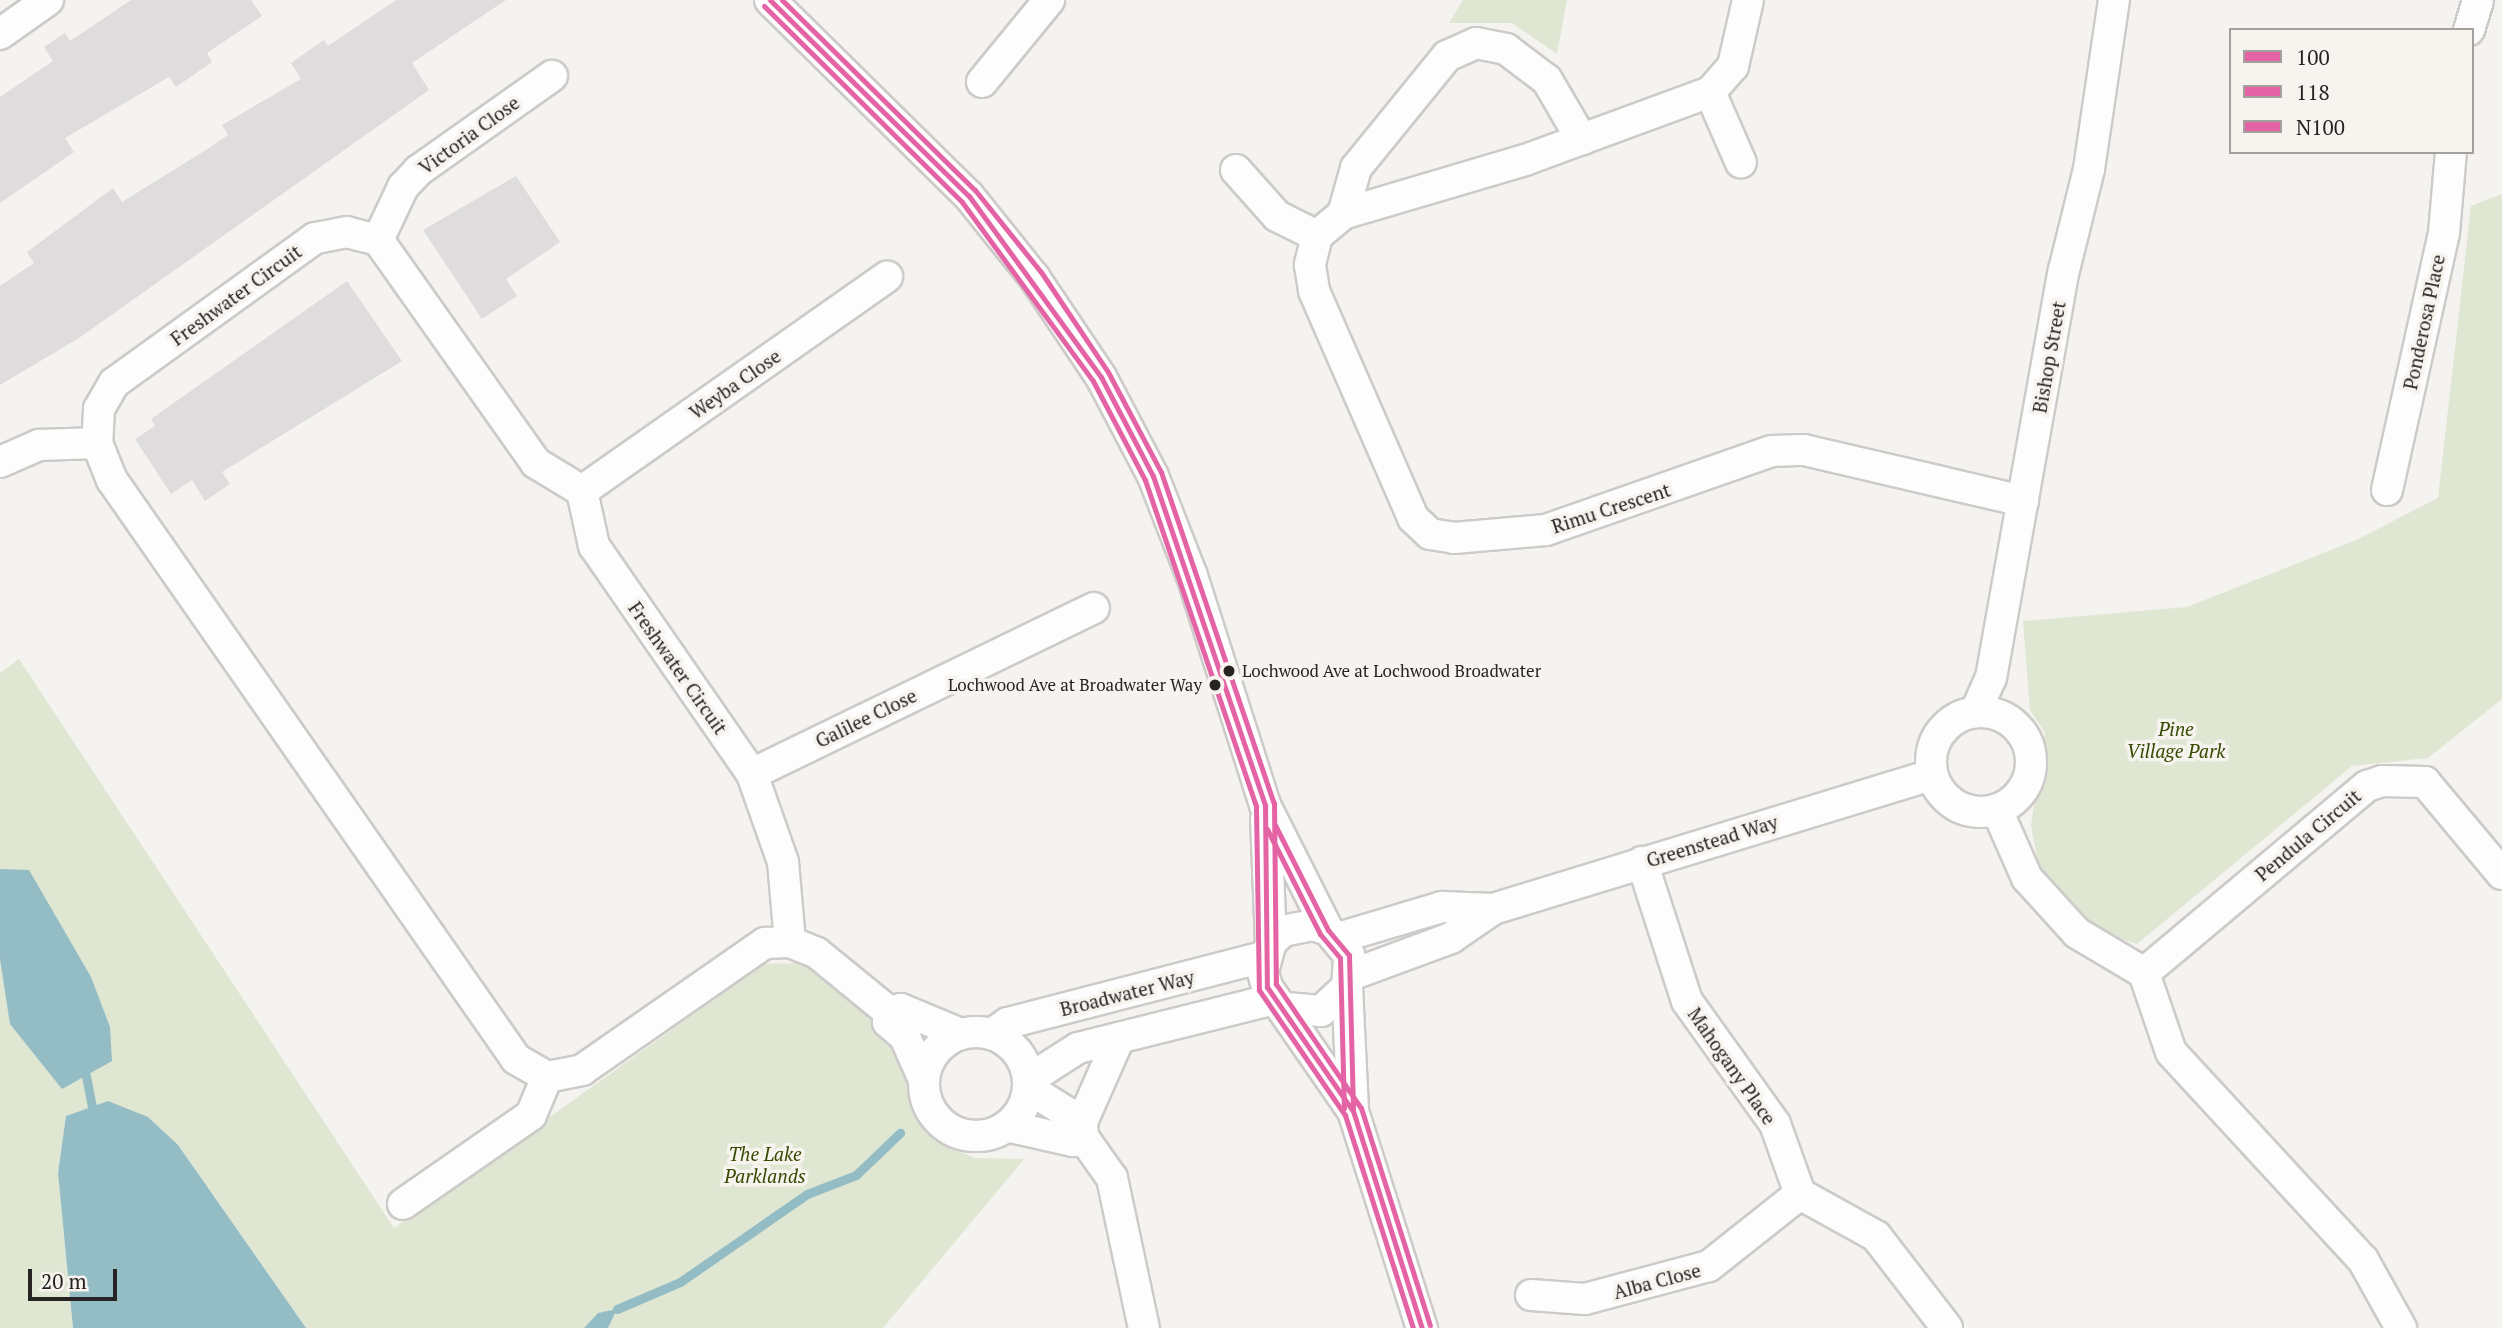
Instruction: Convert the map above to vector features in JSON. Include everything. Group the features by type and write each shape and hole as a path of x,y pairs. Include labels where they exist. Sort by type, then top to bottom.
{"street":[{"path":"0,34 48,0"},
{"path":"770,0 969,196 1034,277 1101,377 1153,477 1192,576 1265,805 1333,934 1349,981 1353,1111 1422,1328"},
{"path":"982,82 1049,0"},
{"path":"1236,170 1277,216 1317,236 1343,214 1582,139 1710,92 1733,66 1748,0"},
{"name":"Bishop Street","path":"1976,711 1991,678 2089,169 2114,0"},
{"path":"2470,28 2478,0"},
{"path":"1343,214 1356,168 1447,56 1476,43 1506,49 1547,80 1582,139"},
{"name":"Victoria Close","path":"378,240 402,187 419,170 552,76"},
{"path":"1710,92 1741,163"},
{"name":"Ponderosa Place","path":"2387,490 2444,233 2451,154"},
{"name":"Freshwater Circuit","path":"378,240 347,232 314,238 125,375 99,410 97,443 112,480 516,1059 547,1077"},
{"name":"Rimu Crescent","path":"1317,236 1310,265 1314,291 1413,518 1430,534 1454,538 1546,530 1772,451 1804,450 2023,501"},
{"path":"378,240 536,463 582,491"},
{"name":"Weyba Close","path":"582,491 887,277"},
{"path":"0,461 38,445 97,443"},
{"name":"Freshwater Circuit","path":"582,491 594,546 752,775 783,862 790,943"},
{"name":"Galilee Close","path":"752,775 1094,608"},
{"path":"1976,711 2010,721 2030,752 2025,787 1997,810 1957,807 1932,775 1940,733 1976,711"},
{"name":"Greenstead Way","path":"1349,981 1451,938 1493,909 1932,775"},
{"name":"Pendula Circuit","path":"2144,973 2367,786 2382,780 2425,782 2502,874"},
{"path":"1265,805 1267,987 1353,1111"},
{"path":"1997,810 2027,878 2077,933 2144,973 2171,1052 2363,1261 2400,1328"},
{"name":"Mahogany Place","path":"1642,862 1687,1001 1775,1124 1800,1194"},
{"name":"Greenstead Way","path":"1333,934 1442,907 1493,909"},
{"path":"1268,949 1297,925 1333,934"},
{"path":"403,1204 531,1115 547,1077 582,1070 765,943 790,943 817,953 889,1012 901,1010 961,1034"},
{"name":"Broadwater Way","path":"961,1034 992,1034 1008,1023 1268,949"},
{"path":"1007,1126 1028,1084 1078,1048 1280,1003 1321,1011 1349,981"},
{"path":"889,1012 888,1022 905,1037 924,1080 931,1109 951,1129 979,1136 1007,1126 1073,1140 1083,1130 1119,1038"},
{"path":"924,1080 935,1051 961,1034"},
{"path":"992,1034 1017,1052 1028,1084 1083,1130 1112,1178 1122,1205 1144,1328"},
{"path":"1800,1194 1876,1236 1947,1328"},
{"name":"Alba Close","path":"1531,1295 1585,1299 1709,1266 1800,1194"}],"green space":[{"path":"1463,0 1567,0 1557,54 1512,23 1449,23"},
{"name":"Pine Village Park","path":"2502,194 2502,699 2428,758 2352,766 2137,944 2105,934 2072,910 2038,863 2031,825 2045,733 2030,710 2023,621 2187,607 2356,540 2438,498 2471,206"},
{"name":"The Lake Parklands","path":"19,659 394,1228 764,964 797,963 820,974 892,1038 912,1072 920,1112 948,1147 975,1158 1024,1159 883,1328 608,1328 617,1310 598,1313 584,1328 306,1328 178,1145 108,1101 66,1116 58,1173 73,1328 0,1328 0,673"}],"water":[{"path":"0,869 29,870 91,977 110,1027 112,1061 62,1089 10,1024 0,959"},
{"path":"108,1101 148,1117 178,1145 306,1328 73,1328 58,1173 66,1116"},
{"path":"617,1309 608,1328 584,1328 598,1313"}],"building":[{"path":"131,0 251,0 262,16 207,53 212,62 176,87 169,77 65,138 74,152 0,203 0,97 53,61 44,47 65,33 70,41"},
{"path":"396,0 506,0 412,63 429,90 79,338 0,385 0,286 34,263 27,252 113,188 122,202 209,148 228,135 222,125 301,79 291,63 324,40 328,46"},
{"path":"516,176 560,242 506,279 517,296 482,319 423,230"},
{"path":"347,281 402,361 222,472 230,484 205,501 192,480 171,494 135,439 155,426 151,419"}],"waterway":[{"path":"86,1076 92,1106"},
{"path":"617,1309 680,1282 807,1194 856,1175 900,1133"}],"transit line":[{"name":"100","path":"770,0 969,196 1101,377 1153,476 1265,805 1267,987 1353,1111 1422,1328"},
{"name":"N100","path":"782,0 975,190 1041,272 1108,372 1161,472 1274,803 1276,984 1361,1108 1430,1325"},
{"name":"118","path":"764,6 962,202 1093,381 1145,480 1256,806 1259,990 1345,1115 1413,1328"},
{"name":"100","path":"1275,825 1328,930 1349,955 1353,1108"},
{"name":"118","path":"1267,829 1320,934 1340,958 1344,1108"}],"place":[{"name":"Lochwood Ave at Lochwood Broadwater","path":"1229,671"},
{"name":"Lochwood Ave at Broadwater Way","path":"1215,685"}]}
